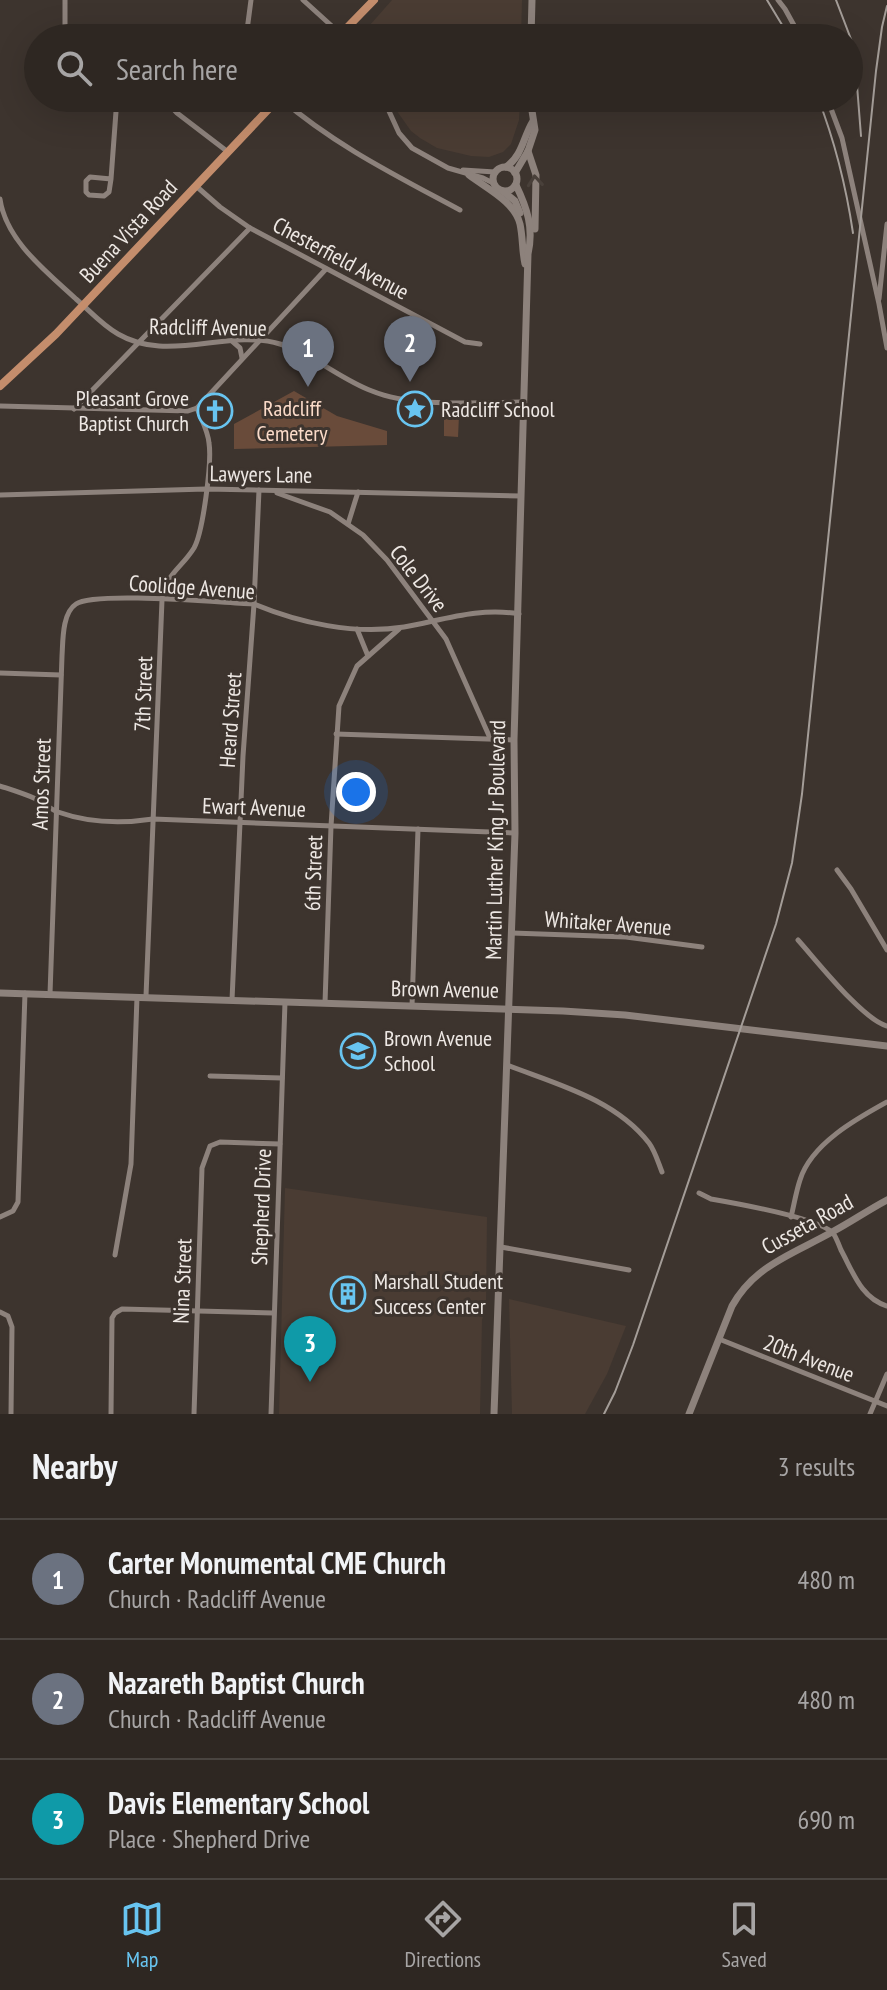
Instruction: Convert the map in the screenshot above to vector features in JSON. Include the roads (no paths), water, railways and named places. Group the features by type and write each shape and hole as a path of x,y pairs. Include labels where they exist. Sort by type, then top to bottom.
{"main road":[{"path":"352,24 374,0"},
{"path":"531,24 532,0"},
{"name":"Buena Vista Road","path":"0,386 83,305 266,112"},
{"name":"Martin Luther King Jr Boulevard","path":"515,173 528,151 535,130 532,112"},
{"path":"506,167 515,173 517,181 510,190 502,191 493,183 495,172 512,163 520,154 533,121"},
{"name":"Martin Luther King Jr Boulevard","path":"528,151 536,175 535,246 528,266"},
{"path":"469,175 515,210 528,277"},
{"name":"Martin Luther King Jr Boulevard","path":"516,185 531,225 528,254"},
{"name":"Martin Luther King Jr Boulevard","path":"494,1414 515,833 514,740 528,277 523,220 515,201 502,191"},
{"name":"Brown Avenue","path":"0,993 625,1015 887,1046"},
{"name":"Cusseta Road","path":"689,1414 732,1306 749,1281 767,1266 887,1200"}],"street":[{"path":"65,0 65,24"},
{"path":"248,24 251,0"},
{"path":"303,0 328,24"},
{"path":"778,0 793,24"},
{"path":"111,179 90,177 86,181 86,192 89,195 108,194 111,179 116,112"},
{"path":"176,112 228,153"},
{"path":"296,112 353,152 460,210"},
{"path":"389,112 399,133 412,148 448,168 495,172"},
{"path":"832,112 842,138 887,348"},
{"path":"458,170 493,183"},
{"name":"Chesterfield Avenue","path":"196,185 250,228 465,342 480,344"},
{"path":"0,199 1,211"},
{"name":"Radcliff Avenue","path":"1,211 33,258 107,327 128,339 171,346 260,340 292,349 361,387 388,397 420,402 523,402"},
{"path":"879,304 887,224"},
{"path":"74,409 250,228"},
{"path":"0,406 188,411 197,408 326,269"},
{"path":"232,341 240,348 242,359"},
{"name":"7th Street","path":"115,1255 131,1164 153,819 162,600 164,585 194,547 200,534 210,454 209,439 197,408"},
{"name":"Lawyers Lane","path":"0,495 206,489 521,496"},
{"name":"Heard Street","path":"232,1000 259,490"},
{"name":"Cole Drive","path":"269,491 330,512 363,535 387,560 446,639 490,738"},
{"path":"348,524 358,492"},
{"name":"Coolidge Avenue","path":"99,598 254,604 302,620 357,629 401,627 475,612 519,614"},
{"name":"Amos Street","path":"50,994 61,675 67,617 74,605 99,598"},
{"name":"6th Street","path":"325,1004 339,706 357,666 401,627"},
{"path":"357,629 368,656"},
{"path":"0,673 61,675"},
{"path":"336,734 514,740"},
{"name":"Ewart Avenue","path":"0,786 35,799 55,811 109,822 153,819 515,833"},
{"path":"412,1007 418,829"},
{"path":"837,870 887,950"},
{"name":"Whitaker Avenue","path":"511,933 626,937 702,947"},
{"path":"798,940 869,1017 887,1026"},
{"path":"0,1217 13,1211 18,1202 25,993"},
{"name":"Shepherd Drive","path":"271,1414 285,1002"},
{"path":"507,1065 588,1096 614,1111 650,1144 662,1172"},
{"path":"210,1076 282,1078"},
{"path":"791,1217 800,1178 813,1154 852,1123 887,1102"},
{"name":"Nina Street","path":"194,1414 202,1168 210,1146 220,1142 280,1144"},
{"path":"699,1193 711,1199 791,1217 832,1232 862,1291 871,1300 887,1306"},
{"path":"501,1247 629,1270"},
{"path":"111,1414 112,1318 115,1313 122,1309 273,1313"},
{"path":"0,1312 8,1316 12,1327 11,1414"},
{"name":"20th Avenue","path":"719,1339 887,1406"},
{"path":"870,1414 887,1374"}],"railway":[{"path":"767,0 782,24"},
{"path":"836,0 845,24"},
{"path":"604,1414 633,1345 776,924 792,863 802,794 876,71 887,6"},
{"path":"823,112 839,164 853,233"},
{"path":"859,112 861,136"}],"place":[{"name":"Nazareth Baptist Church","path":"410,382"},
{"name":"Carter Monumental CME Church","path":"308,387"},
{"name":"Radcliff School","path":"415,409"},
{"name":"Pleasant Grove Baptist Church","path":"215,411"},
{"name":"Brown Avenue School","path":"358,1051"},
{"name":"Marshall Student Success Center","path":"348,1294"},
{"name":"Davis Elementary School","path":"310,1382"}],"park label":[{"name":"Radcliff Cemetery","path":"292,420"}]}
